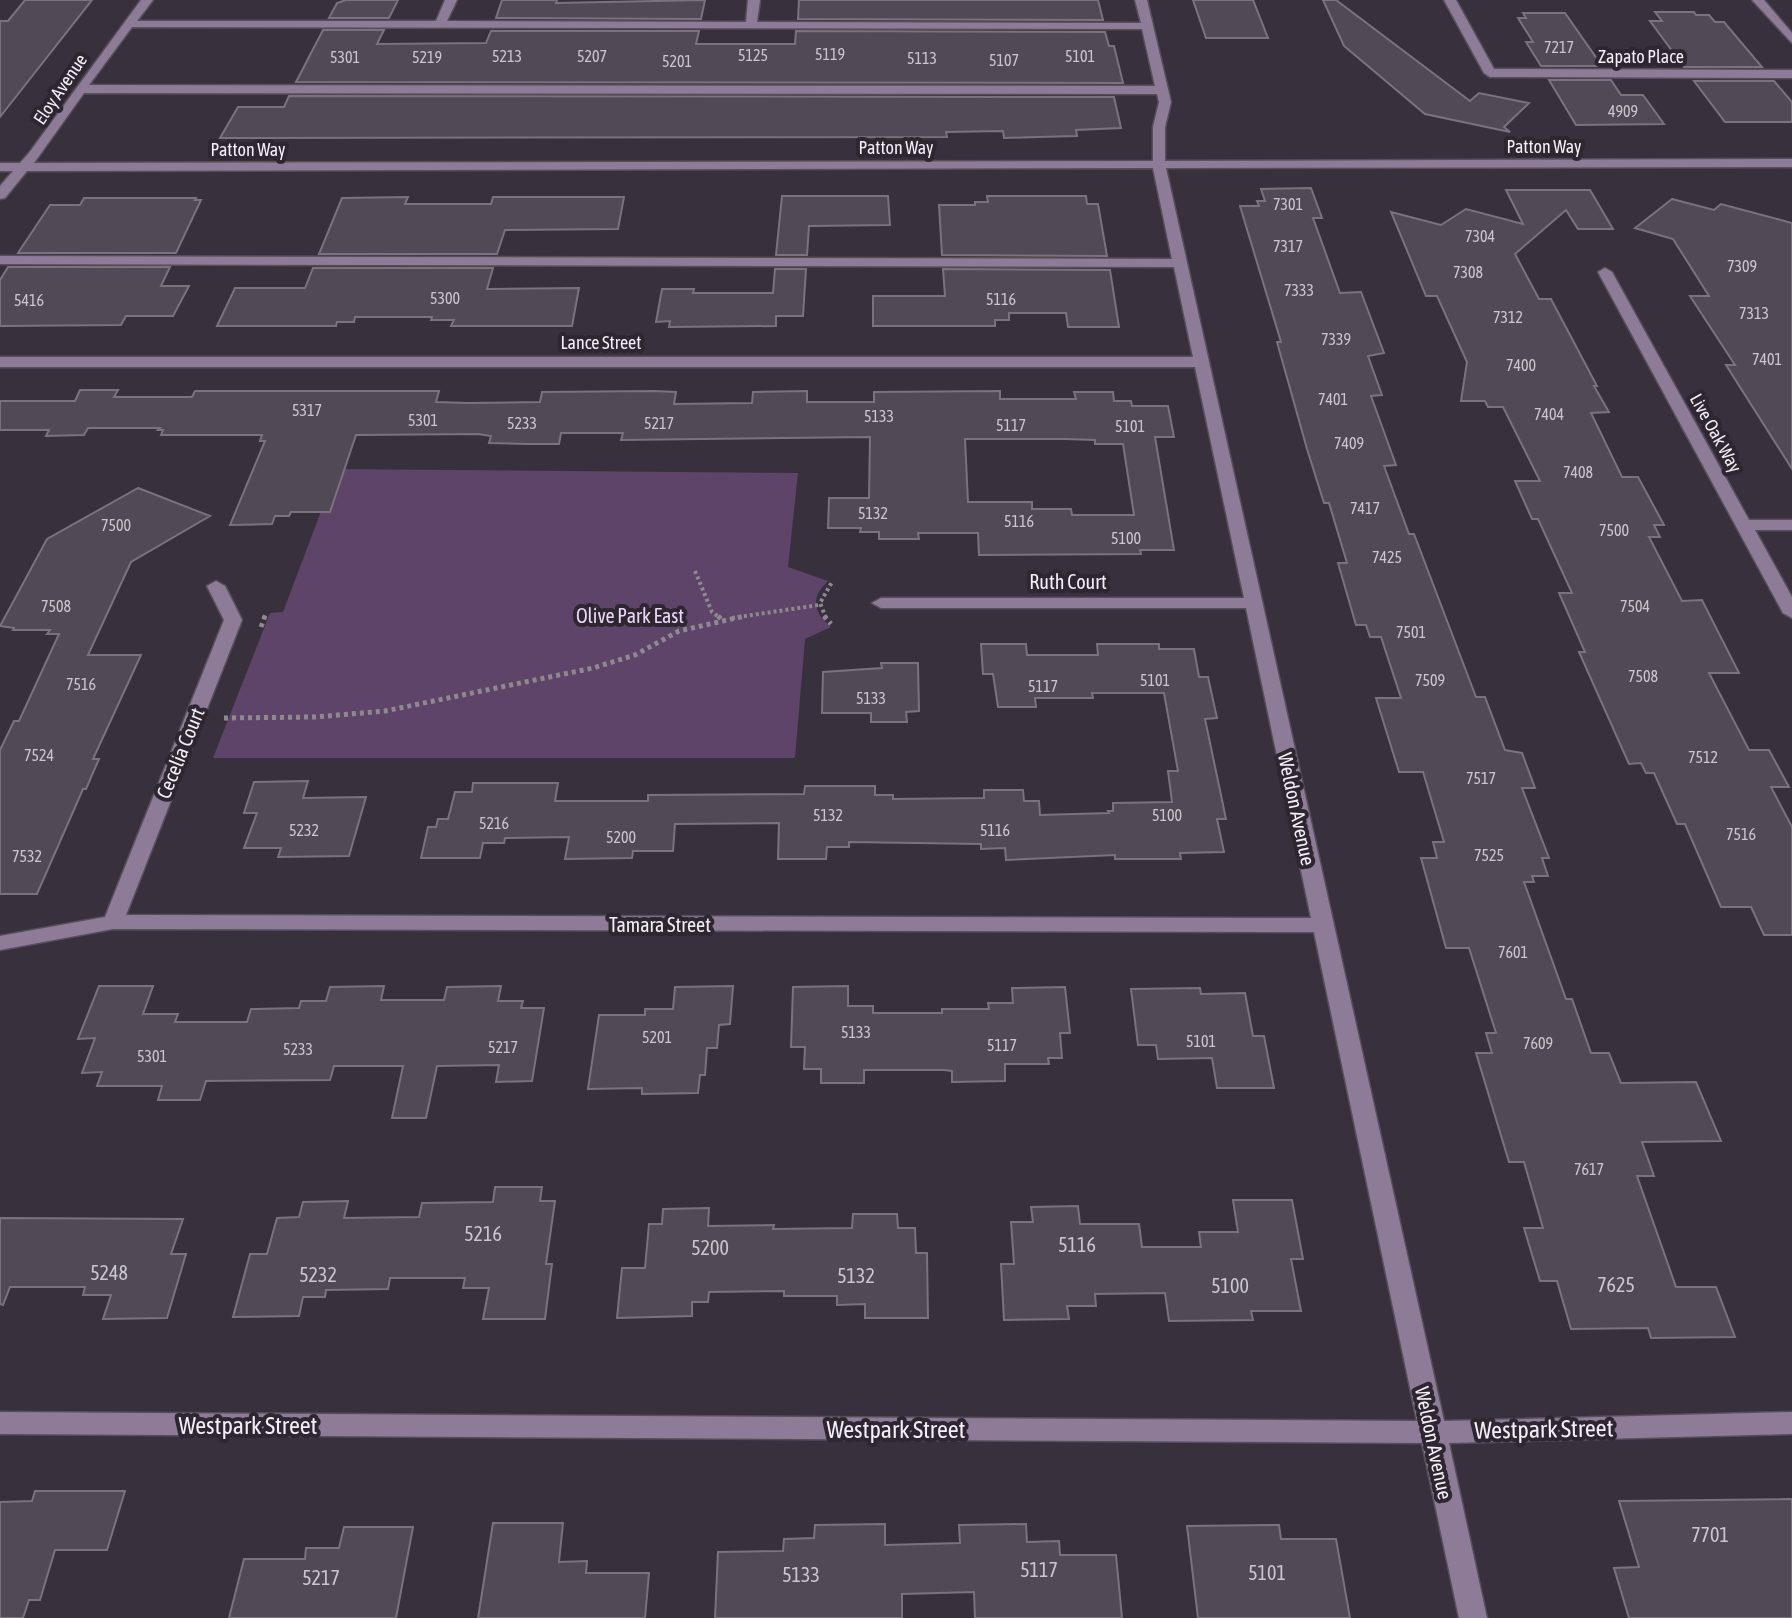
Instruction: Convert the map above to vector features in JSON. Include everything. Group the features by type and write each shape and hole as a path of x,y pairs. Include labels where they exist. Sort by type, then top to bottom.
{"street":[{"name":"Eloy Avenue","path":"0,195 21,167 55,132 62,113 147,0"},
{"path":"440,25 451,0"},
{"path":"751,25 754,0"},
{"name":"Weldon Avenue","path":"1141,0 1165,102 1159,127 1159,165 1473,1618"},
{"name":"Zapato Place","path":"1450,0 1490,73 1792,74"},
{"path":"1758,0 1792,40"},
{"path":"129,24 1147,26"},
{"path":"80,89 1162,90"},
{"name":"Patton Way","path":"0,167 1792,163"},
{"path":"0,260 1180,263"},
{"name":"Live Oak Way","path":"1605,272 1792,613"},
{"name":"Lance Street","path":"0,362 1201,362"},
{"path":"1743,525 1792,525"},
{"name":"Cecelia Court","path":"113,922 233,620 216,586"},
{"name":"Ruth Court","path":"881,603 1255,603"},
{"name":"Tamara Street","path":"0,943 113,922 1321,925"},
{"name":"Westpark Street","path":"0,1423 1432,1432 1792,1423"}],"path":[{"path":"695,571 712,612 722,620"},
{"path":"831,624 819,605 821,594 832,582"},
{"path":"224,718 350,715 452,698 606,664 635,655 679,631 722,620 819,605"}],"green space":[{"name":"Olive Park East","path":"337,469 798,473 788,567 828,581 818,593 816,605 820,616 831,627 805,639 795,758 213,758 270,613 283,612"}],"building":[{"path":"25,0 92,0 0,117 0,21 8,21"},
{"path":"346,0 398,0 389,18 329,18 337,3"},
{"path":"502,0 557,0 556,3 705,0 701,19 496,18"},
{"path":"799,0 1098,0 1103,20 798,19"},
{"path":"1193,0 1253,0 1268,38 1206,38"},
{"path":"1323,0 1336,0 1470,101 1479,93 1529,103 1504,127 1510,132 1425,114 1344,46"},
{"path":"1655,12 1694,12 1696,15 1709,15 1715,22 1724,22 1762,67 1684,67 1650,21 1662,21"},
{"path":"1523,13 1565,13 1602,66 1541,66 1526,42 1533,42 1518,18 1526,18"},
{"path":"323,30 384,30 377,44 486,43 491,31 699,31 696,44 795,44 796,31 1105,32 1109,46 1114,46 1123,83 296,82"},
{"path":"1549,80 1611,80 1621,95 1643,95 1664,124 1576,125"},
{"path":"1694,81 1774,81 1792,102 1792,122 1725,122"},
{"path":"289,96 1114,97 1121,128 1076,130 1077,136 1004,138 1003,131 946,132 947,137 220,138 238,107 284,107"},
{"path":"1311,188 1322,218 1313,218 1340,293 1361,292 1384,353 1368,356 1382,395 1371,396 1396,465 1384,466 1409,534 1414,534 1476,697 1485,697 1505,750 1522,753 1535,788 1522,788 1549,858 1542,858 1548,876 1532,876 1534,882 1524,882 1566,999 1572,999 1591,1053 1609,1053 1621,1083 1696,1082 1721,1141 1642,1142 1654,1176 1637,1176 1676,1287 1716,1287 1735,1337 1651,1338 1648,1328 1571,1329 1557,1281 1540,1281 1524,1228 1543,1228 1524,1162 1509,1162 1476,1053 1492,1053 1486,1033 1496,1033 1469,948 1446,948 1421,858 1437,858 1433,842 1444,842 1423,772 1399,772 1376,698 1401,698 1381,637 1370,637 1366,625 1356,625 1338,563 1347,563 1329,503 1324,503 1307,449 1277,342 1281,342 1240,206 1259,206 1257,201 1265,201 1261,189"},
{"path":"1506,190 1590,190 1613,229 1578,229 1566,210 1515,254 1539,299 1551,299 1597,386 1594,386 1609,412 1591,413 1622,477 1638,477 1664,525 1654,525 1660,537 1649,537 1682,601 1702,600 1739,673 1709,673 1749,750 1769,750 1789,787 1771,787 1792,827 1792,935 1764,935 1751,907 1721,907 1685,824 1677,824 1654,773 1646,773 1641,763 1629,764 1579,652 1585,652 1559,593 1572,593 1538,519 1532,519 1515,481 1540,481 1503,407 1488,407 1485,401 1461,401 1467,362 1437,296 1426,296 1391,212 1441,225 1466,209 1523,224"},
{"path":"782,196 888,196 890,225 809,226 807,255 776,255"},
{"path":"987,196 1086,196 1087,204 1098,204 1107,256 942,255 939,205 975,205 975,202 988,202"},
{"path":"408,197 405,204 491,204 493,197 624,197 618,229 505,230 497,254 319,254 342,198"},
{"path":"84,198 201,200 176,253 18,253 50,205 80,205"},
{"path":"1672,199 1714,210 1721,204 1792,223 1792,469 1726,365 1735,365 1690,296 1709,296 1673,239 1635,228"},
{"path":"8,267 170,267 161,286 189,286 173,316 126,316 121,325 0,326 0,280"},
{"path":"313,268 493,268 487,289 579,288 572,326 451,326 454,320 431,320 432,317 355,317 354,322 337,322 336,326 217,326 235,288 305,288"},
{"path":"775,269 806,269 803,316 776,316 776,326 669,327 670,321 656,322 662,289 694,289 693,293 773,293"},
{"path":"943,269 1110,270 1119,327 1068,327 1066,313 1009,313 1009,320 995,320 995,326 873,326 873,296 945,296"},
{"path":"80,390 118,390 114,397 192,397 195,391 439,391 436,402 468,403 540,402 542,392 655,391 676,392 674,404 752,403 753,392 807,391 807,402 874,402 874,392 1000,391 1000,399 1076,399 1074,392 1113,392 1114,401 1131,401 1132,406 1168,406 1174,437 1155,437 1174,550 1140,550 1141,554 979,555 978,533 918,533 919,539 879,539 879,532 860,532 861,528 828,528 829,498 869,498 870,437 621,440 623,433 561,433 559,444 527,444 489,443 491,436 478,434 356,435 330,512 291,512 289,516 275,516 272,524 230,525 265,441 260,441 262,435 161,435 163,430 158,430 160,428 88,428 84,435 46,436 49,430 0,430 0,401 75,401","holes":["965,439 1095,440 1095,444 1123,444 1134,515 1072,515 1071,509 1032,509 1032,502 968,502"]},
{"path":"138,488 210,516 131,562 88,655 141,655 93,759 99,759 86,789 83,789 37,894 0,894 0,750 14,721 19,721 59,634 47,634 50,630 13,630 0,626 47,539"},
{"path":"981,644 1026,644 1027,655 1098,655 1097,644 1159,644 1159,649 1194,649 1199,677 1208,677 1217,718 1205,719 1226,819 1217,819 1224,852 1180,853 1181,859 1115,859 1115,855 1006,860 1005,848 981,849 981,844 849,842 849,847 827,847 826,859 778,859 779,823 675,824 673,851 633,851 632,858 565,859 569,837 505,838 504,843 483,843 480,858 421,858 428,827 436,827 438,819 448,819 455,792 472,792 473,783 558,783 555,801 648,801 648,795 804,794 805,786 875,786 875,795 893,795 893,799 984,798 984,790 1023,790 1024,801 1039,801 1040,815 1109,813 1113,811 1113,803 1172,802 1168,771 1178,771 1164,693 1092,693 1093,698 1035,698 1036,707 998,707 993,674 983,674"},
{"path":"881,663 918,663 919,711 906,712 907,722 871,722 871,713 822,713 823,672 882,668"},
{"path":"308,781 303,798 366,797 349,856 278,857 281,848 244,848 257,813 244,813 254,782"},
{"path":"99,986 153,986 143,1014 178,1014 175,1022 247,1022 251,1009 299,1008 301,1001 326,1001 330,987 384,986 381,1000 444,1000 447,987 501,986 498,1001 523,1001 521,1008 544,1008 532,1081 496,1082 499,1065 437,1066 426,1118 392,1118 403,1066 334,1066 330,1080 206,1081 200,1100 158,1100 162,1086 97,1086 102,1072 82,1073 95,1038 78,1039"},
{"path":"733,986 730,1024 719,1025 717,1048 707,1048 705,1075 700,1075 698,1093 642,1094 642,1088 588,1089 599,1015 645,1015 645,1009 673,1009 675,987"},
{"path":"848,986 848,1006 873,1006 873,1013 989,1009 988,1003 1013,1003 1012,988 1065,987 1070,1033 1060,1033 1062,1058 1048,1058 1049,1064 1005,1064 1005,1081 952,1082 952,1071 944,1070 864,1070 864,1083 821,1083 821,1069 804,1069 805,1047 791,1047 793,987"},
{"path":"1200,988 1201,994 1245,993 1253,1036 1264,1036 1274,1088 1217,1088 1212,1058 1158,1059 1156,1045 1138,1045 1131,989"},
{"path":"495,1187 542,1187 540,1201 555,1201 546,1264 552,1264 545,1319 483,1319 489,1288 463,1288 465,1278 390,1278 388,1289 326,1290 325,1297 303,1297 299,1316 233,1317 250,1254 267,1254 277,1218 299,1217 303,1202 348,1201 344,1218 419,1217 422,1203 493,1202"},
{"path":"1233,1200 1292,1200 1303,1259 1291,1259 1301,1311 1251,1311 1253,1320 1169,1321 1165,1293 1095,1294 1096,1306 1067,1306 1069,1319 1004,1320 1001,1264 1014,1264 1011,1222 1033,1222 1031,1207 1078,1206 1080,1224 1139,1224 1142,1247 1201,1247 1199,1232 1238,1232"},
{"path":"709,1208 708,1226 774,1225 773,1229 852,1228 853,1214 897,1214 898,1228 915,1228 916,1253 927,1253 928,1318 865,1318 865,1304 837,1305 837,1296 784,1296 784,1291 709,1292 708,1302 692,1302 692,1316 617,1318 622,1268 645,1268 649,1224 662,1224 663,1209"},
{"path":"0,1218 183,1219 171,1254 186,1254 167,1318 103,1319 111,1295 83,1295 85,1287 10,1287 3,1305 0,1304"},
{"path":"35,1491 125,1491 107,1550 55,1550 40,1600 29,1600 23,1618 0,1618 0,1502 32,1501"},
{"path":"1792,1499 1792,1618 1629,1618 1614,1568 1639,1567 1619,1501"},
{"path":"493,1523 563,1523 559,1562 587,1561 586,1573 649,1573 645,1618 478,1618"},
{"path":"885,1524 885,1545 960,1543 959,1525 1026,1524 1027,1542 1059,1541 1060,1555 1116,1555 1122,1618 975,1618 974,1592 902,1594 902,1618 715,1618 718,1552 783,1551 784,1539 814,1538 815,1525"},
{"path":"1279,1525 1281,1539 1336,1539 1350,1618 1198,1618 1187,1526"},
{"path":"344,1527 413,1527 396,1618 229,1618 244,1559 305,1559 306,1548 339,1548"}]}
